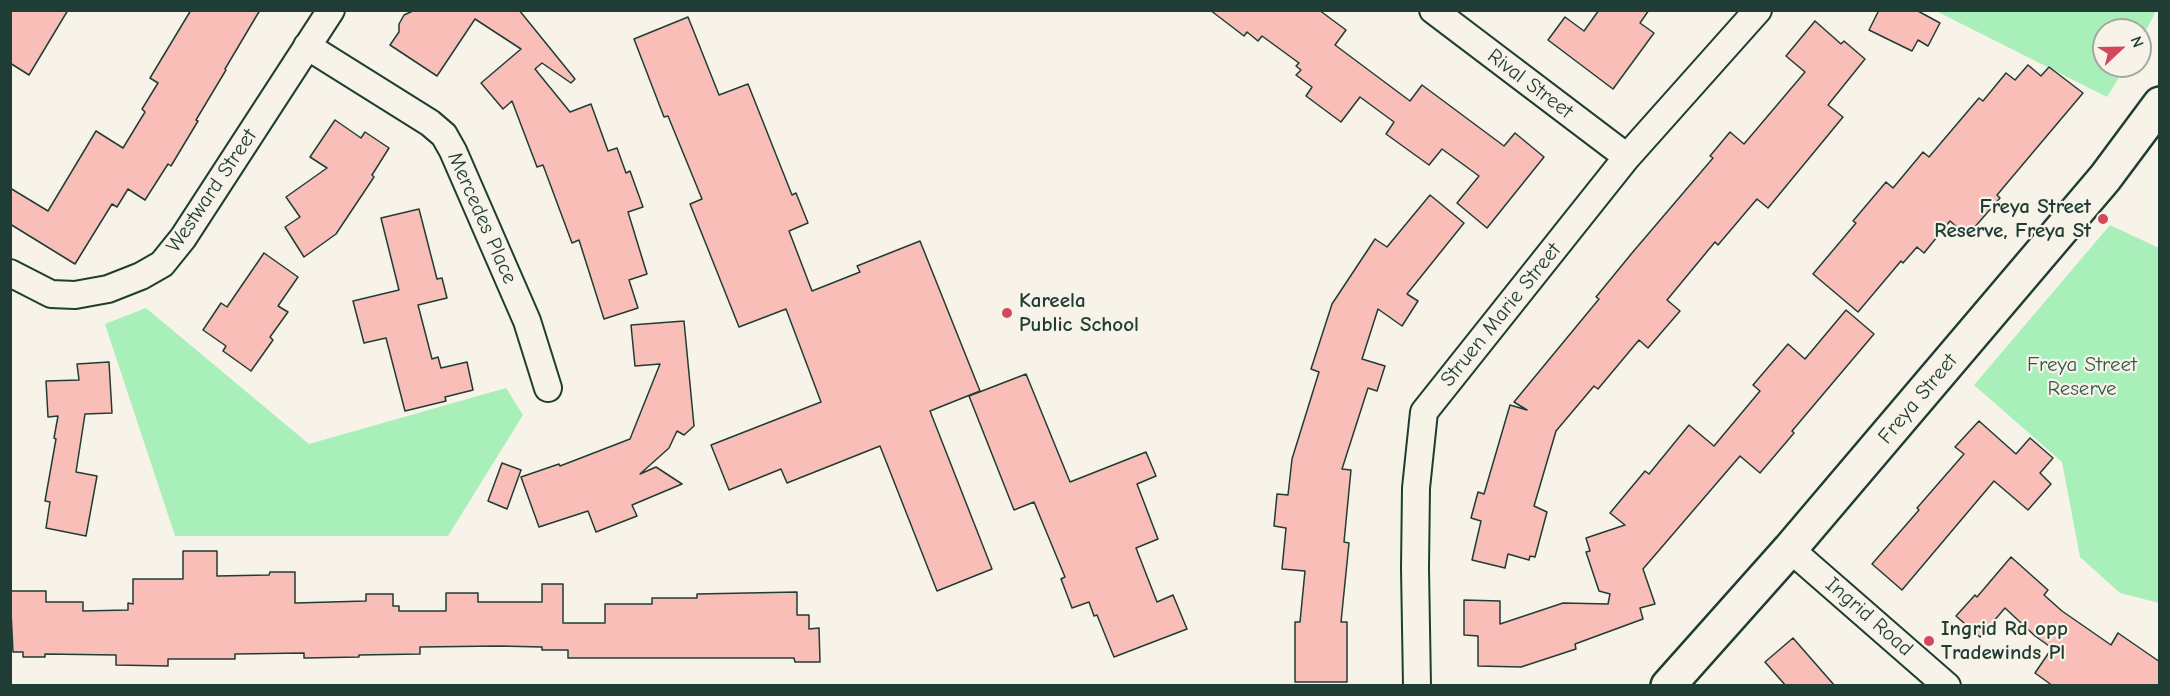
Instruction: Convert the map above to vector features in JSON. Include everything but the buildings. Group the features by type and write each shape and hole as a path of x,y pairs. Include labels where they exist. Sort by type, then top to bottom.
{"street":[{"name":"Westward Street","path":"10,273 51,294 75,295 108,289 141,276 162,264 183,238 331,10"},
{"name":"Rival Street","path":"1433,10 1627,157"},
{"name":"Struen Marie Street","path":"1417,686 1416,500 1424,412 1627,157 1758,10"},
{"name":"Mercedes Place","path":"307,46 430,123 444,135 527,321 548,388"},
{"name":"Freya Street","path":"1668,686 1790,549 2105,178 2160,104"},
{"name":"Ingrid Road","path":"1790,549 1947,686"}],"green space":[{"path":"1936,11 2156,11 2152,19 2092,18 2092,78 2119,78 2107,97"},
{"name":"Freya Street Reserve","path":"2110,225 2159,248 2159,603 2120,593 2080,557 2062,462 1974,385"},
{"path":"146,308 309,444 506,388 523,415 448,536 175,536 105,324"}],"place":[{"name":"Freya Street Reserve, Freya St","path":"2103,219"},
{"name":"Kareela Public School","path":"1007,313"},
{"name":"Ingrid Rd opp Tradewinds Pl","path":"1929,641"}]}
